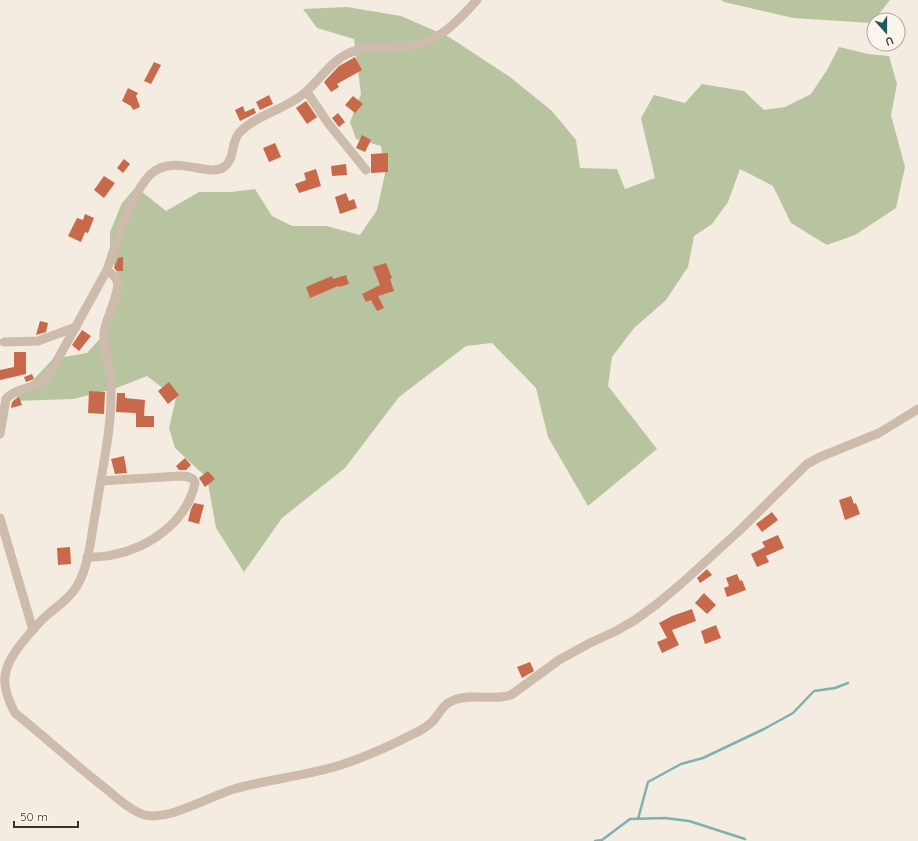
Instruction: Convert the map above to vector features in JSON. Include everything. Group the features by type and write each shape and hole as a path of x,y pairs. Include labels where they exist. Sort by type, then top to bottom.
{"street":[{"path":"0,434 6,399 14,392 40,382 47,376 107,270 125,218 140,188 150,175 159,169 175,165 212,170 224,167 232,157 236,139 241,132 262,117 294,101 307,92 334,63 349,53 375,46 407,46 426,43 441,35 477,0"},
{"path":"307,92 328,123 366,170"},
{"path":"107,270 115,278 117,286 116,294 107,317 104,332 111,386 109,428 102,482 87,557 80,579 72,592 33,630 6,663 2,672 1,685 6,703 15,712 118,799 143,815 161,815 184,809 233,790 261,782 330,768 361,758 420,730 433,721 447,703 459,698 502,697 515,693 559,660 616,631 635,620 657,604 739,531 807,464 879,433 918,409"},
{"path":"4,342 38,341 76,327"},
{"path":"87,557 126,552 155,538 174,523 183,512 195,483 190,477 179,476 102,482"},
{"path":"0,518 33,630"}],"green space":[{"path":"721,0 890,0 881,12 866,12 866,23 793,18 724,2"},
{"path":"347,7 401,16 449,37 510,77 552,111 576,140 580,168 617,169 625,189 655,178 641,118 654,95 685,103 702,84 744,91 764,110 785,107 811,94 827,70 839,47 868,54 889,56 897,84 891,115 905,167 896,208 855,235 827,245 791,223 773,186 740,169 728,202 712,224 694,236 688,267 666,300 634,328 612,357 608,386 657,449 588,506 548,437 536,388 492,343 466,346 399,397 345,468 282,518 244,572 216,528 207,478 175,448 169,428 176,398 147,376 114,389 73,399 13,401 53,359 87,353 107,331 120,282 110,253 110,232 122,203 136,187 166,211 199,192 231,192 255,189 272,216 292,226 326,226 360,235 377,210 385,174 381,146 356,139 350,122 361,94 354,39 317,28 303,9"}],"building":[{"path":"355,57 362,70 337,84 339,87 331,92 324,82 339,66"},
{"path":"154,62 161,65 151,84 144,81"},
{"path":"128,88 138,93 136,96 140,107 133,110 131,106 122,101"},
{"path":"269,95 273,104 260,110 256,102"},
{"path":"353,96 363,104 355,113 345,105"},
{"path":"306,101 317,117 307,124 296,108"},
{"path":"243,106 245,112 254,108 256,113 240,121 235,110"},
{"path":"338,113 345,122 339,127 332,118"},
{"path":"362,135 371,140 365,152 356,148"},
{"path":"275,143 281,157 269,162 263,148"},
{"path":"388,153 388,172 371,173 371,154"},
{"path":"124,159 130,164 123,173 117,168"},
{"path":"346,164 347,175 332,176 331,166"},
{"path":"316,169 321,186 299,193 295,184 306,180 304,173"},
{"path":"104,176 115,183 104,198 94,190"},
{"path":"346,193 349,201 354,199 357,208 340,214 335,197"},
{"path":"85,214 94,218 88,233 85,232 81,242 68,236 77,218 83,220"},
{"path":"123,257 123,271 117,271 114,268 118,258"},
{"path":"386,263 392,278 390,279 394,291 378,296 384,308 377,311 371,300 366,302 362,294 380,285 373,267"},
{"path":"346,275 349,284 338,286 310,298 306,287 332,276 333,279"},
{"path":"40,321 48,323 46,332 36,335"},
{"path":"82,330 91,336 79,351 72,345"},
{"path":"14,352 26,352 26,374 0,380 0,370 14,367"},
{"path":"32,374 34,379 26,382 24,377"},
{"path":"169,382 179,395 168,404 158,391"},
{"path":"89,391 105,392 104,414 88,413"},
{"path":"117,393 125,393 125,398 145,400 144,416 154,416 154,427 136,427 136,413 116,412"},
{"path":"19,397 22,405 11,408 12,402"},
{"path":"124,456 127,473 115,474 111,459"},
{"path":"185,458 191,465 186,470 179,470 176,466"},
{"path":"208,471 215,479 205,487 199,478"},
{"path":"851,496 854,504 856,503 860,514 845,520 839,500"},
{"path":"194,503 204,505 199,524 188,521"},
{"path":"772,512 778,520 762,532 756,524"},
{"path":"778,535 784,548 766,556 769,562 757,567 751,554 765,547 762,542"},
{"path":"70,547 71,564 58,565 57,548"},
{"path":"707,569 712,575 700,583 697,578"},
{"path":"737,574 740,581 742,580 746,590 727,597 724,588 729,586 726,578"},
{"path":"704,593 716,605 707,614 695,603"},
{"path":"692,609 696,621 672,630 679,645 662,653 657,642 667,638 659,623 672,616"},
{"path":"716,625 721,638 705,644 701,631"},
{"path":"530,662 534,671 522,678 517,667"}],"waterway":[{"path":"638,819 648,782 681,764 703,758 764,729 793,713 814,691 835,688 848,683"},
{"path":"595,841 602,840 630,819 665,818 689,821 745,839"}]}
